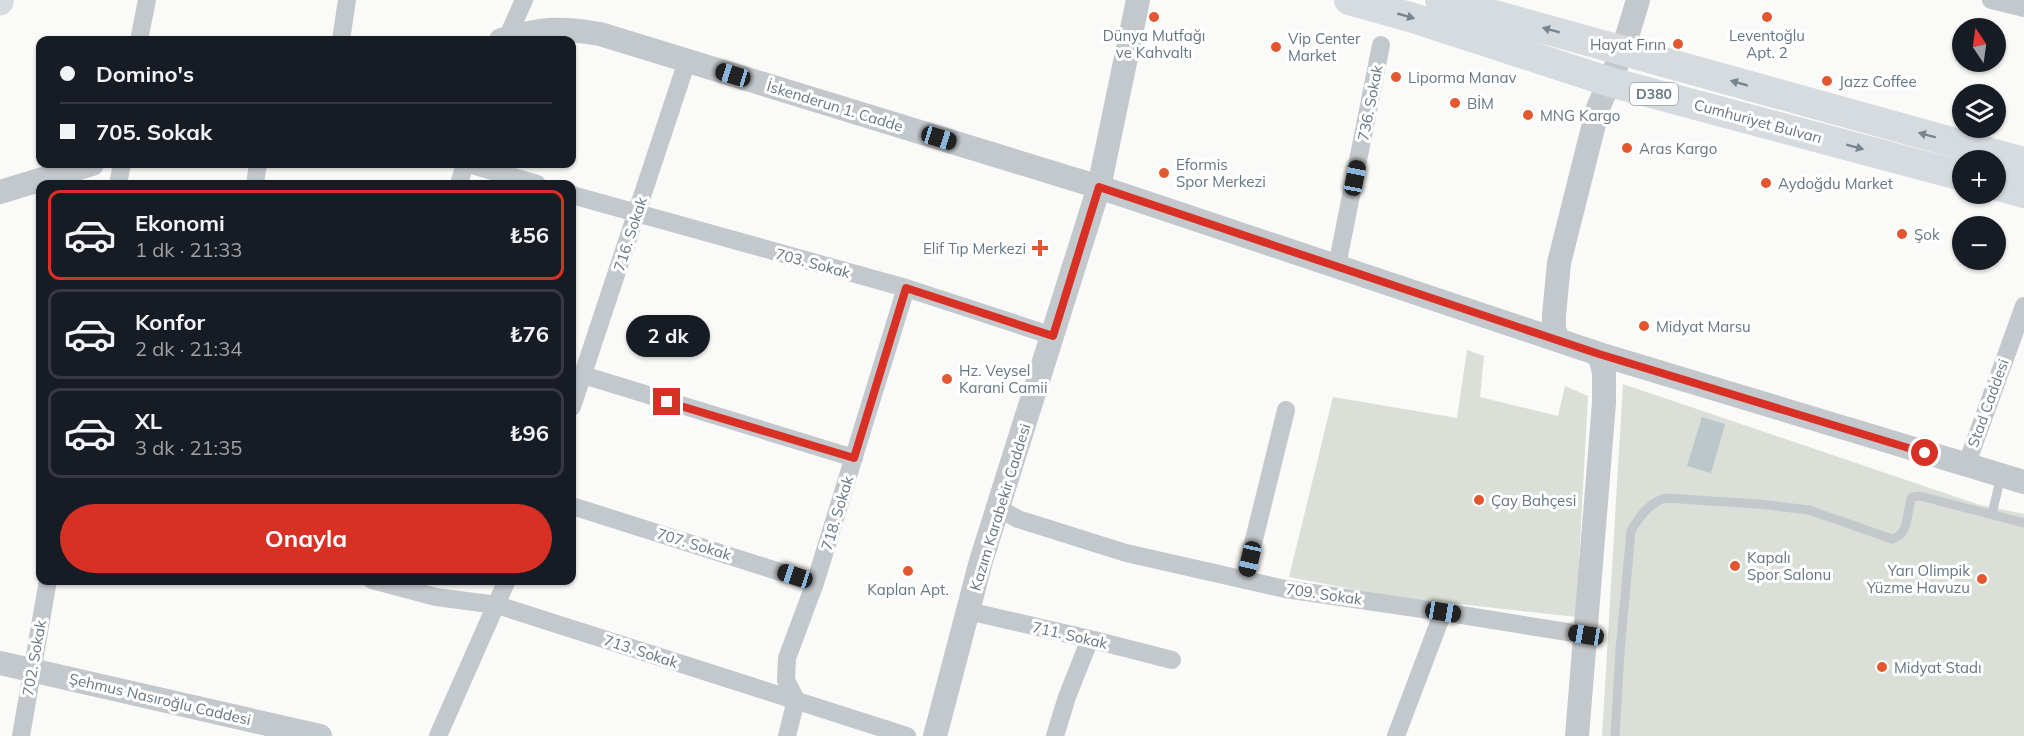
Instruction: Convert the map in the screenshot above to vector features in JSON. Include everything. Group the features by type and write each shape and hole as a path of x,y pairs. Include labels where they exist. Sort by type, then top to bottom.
{"main road":[{"name":"Cumhuriyet Bulvarı","path":"1349,0 1410,17 1610,82 1952,173"},
{"name":"Cumhuriyet Bulvarı","path":"1450,1 2024,162"},
{"path":"2006,188 2024,193"}],"street":[{"path":"140,36 147,0"},
{"path":"342,36 347,0"},
{"path":"506,36 524,0"},
{"name":"Kazım Karabekir Caddesi","path":"935,736 998,508 1099,187 1138,0"},
{"path":"1559,340 1554,330 1559,263 1598,108 1623,50 1638,0"},
{"path":"1991,0 2024,8"},
{"name":"İskenderun 1. Cadde","path":"518,36 543,29 568,28 600,34 1099,187 1599,354 2013,479"},
{"name":"736. Sokak","path":"1337,266 1381,45"},
{"name":"716. Sokak","path":"576,395 687,61"},
{"path":"39,180 79,168"},
{"path":"483,168 523,180"},
{"path":"0,192 36,181"},
{"name":"703. Sokak","path":"576,196 906,288 1053,336"},
{"name":"718. Sokak","path":"796,700 786,680 787,658 815,583 906,288"},
{"name":"Stad Caddesi","path":"1966,466 2024,306"},
{"path":"1577,736 1604,403 1604,372 1599,354"},
{"path":"583,375 854,458"},
{"path":"1245,580 1286,410"},
{"name":"707. Sokak","path":"576,508 815,583"},
{"name":"709. Sokak","path":"998,508 1018,519 1126,553 1285,589 1586,635"},
{"name":"702. Sokak","path":"21,736 47,585"},
{"name":"713. Sokak","path":"391,585 436,597 497,605 907,736"},
{"path":"438,736 505,585"},
{"name":"711. Sokak","path":"968,611 1172,660"},
{"path":"1396,736 1443,612"},
{"path":"1055,736 1067,697 1090,639"},
{"name":"Şehmus Nasıroğlu Caddesi","path":"0,663 320,736"},
{"path":"787,736 796,700"}],"lane":[{"path":"1992,514 2013,479"},
{"path":"1615,736 1630,531 1655,501 1665,498 1809,510 1892,540 1899,538 1904,532 1912,497 1920,495 2024,523"}],"shaded area":[{"path":"1467,350 1484,356 1480,397 1558,416 1565,386 1588,396 1576,617 1388,596 1289,577 1333,397 1457,418"},
{"path":"1623,384 1977,504 2024,514 2024,736 1602,736"},
{"path":"1702,417 1725,424 1711,473 1687,466"}],"place":[{"name":"Dünya Mutfağı ve Kahvaltı","path":"1154,17"},
{"name":"Leventoğlu Apt. 2","path":"1767,17"},
{"name":"Hayat Fırın","path":"1678,44"},
{"name":"Vip Center Market","path":"1276,47"},
{"name":"Liporma Manav","path":"1396,77"},
{"name":"Jazz Coffee","path":"1827,81"},
{"name":"BİM","path":"1455,103"},
{"name":"MNG Kargo","path":"1528,115"},
{"name":"Aras Kargo","path":"1627,148"},
{"name":"Eformis Spor Merkezi","path":"1164,173"},
{"name":"Aydoğdu Market","path":"1766,183"},
{"name":"Şok","path":"1902,234"},
{"name":"Elif Tıp Merkezi","path":"1040,248"},
{"name":"Midyat Marsu","path":"1644,326"},
{"name":"Hz. Veysel Karani Camii","path":"947,379"},
{"name":"Çay Bahçesi","path":"1479,500"},
{"name":"Kapalı Spor Salonu","path":"1735,566"},
{"name":"Kaplan Apt.","path":"908,571"},
{"name":"Yarı Olimpik Yüzme Havuzu","path":"1982,579"},
{"name":"Midyat Stadı","path":"1882,667"}],"route":[{"path":"667,402 854,458 906,288 1053,336 1099,187 1599,354 1925,453"}]}
